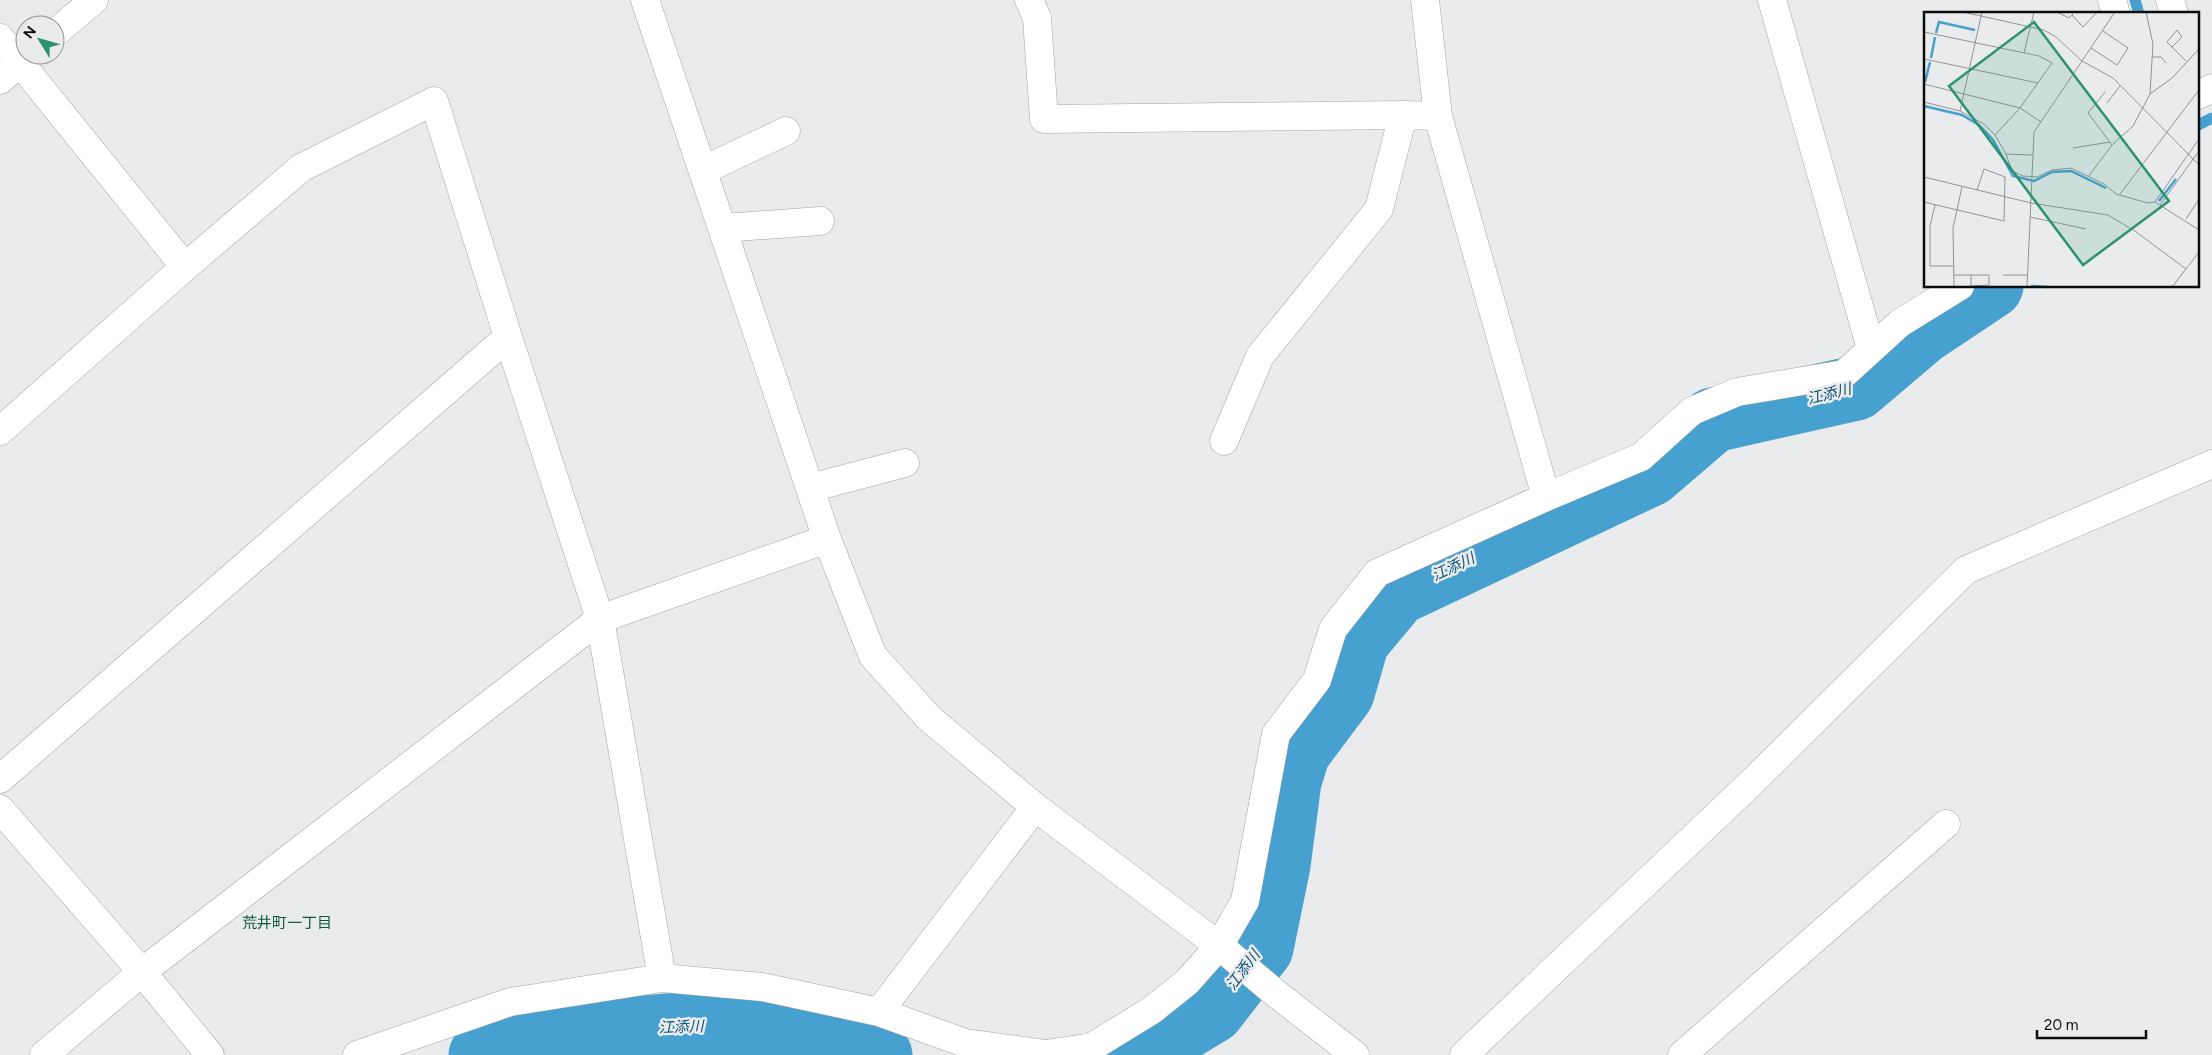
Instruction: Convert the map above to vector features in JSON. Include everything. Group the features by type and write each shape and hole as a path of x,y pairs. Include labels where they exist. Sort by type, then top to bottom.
{"street":[{"path":"65,25 94,0"},
{"path":"645,0 704,170 827,539 873,656 929,718 1035,807 1220,947 1355,1055"},
{"path":"1029,0 1037,18 1044,119 1438,116"},
{"path":"1425,0 1438,116 1546,497"},
{"path":"1772,0 1870,349"},
{"path":"0,38 15,51"},
{"path":"0,80 18,65"},
{"path":"30,65 184,267"},
{"path":"2200,94 2212,88"},
{"path":"0,431 184,267 301,168 434,101 508,337 600,619 662,978"},
{"path":"1224,441 1260,356 1379,209 1403,115"},
{"path":"704,170 786,131"},
{"path":"723,228 820,221"},
{"path":"357,1055 510,1002 662,978 762,987 880,1012 966,1043 1046,1054 1092,1047 1152,1010 1187,982 1220,947 1245,901 1276,734 1316,680 1333,629 1377,572 1546,497 1641,458 1692,411 1737,392 1844,374 1900,324 1957,288"},
{"path":"0,779 508,337"},
{"path":"810,488 905,463"},
{"path":"1464,1055 1750,784 1966,570 2212,464"},
{"path":"44,1055 142,972 600,619 827,539"},
{"path":"880,1012 1035,807"},
{"path":"0,809 142,972 210,1055"},
{"path":"1682,1055 1946,824"}],"waterway":[{"path":"2135,0 2138,12"},
{"path":"2200,124 2212,118"},
{"name":"江添川","path":"1139,1055 1212,1011 1261,948 1278,865 1289,781 1298,752 1342,693 1357,641 1397,593 1650,474 1713,420 1856,388 1922,332 1988,288"},
{"name":"江添川","path":"481,1055 576,1034 691,1024 806,1034 880,1055"}],"district":[{"name":"荒井町一丁目","path":"287,923"}]}
